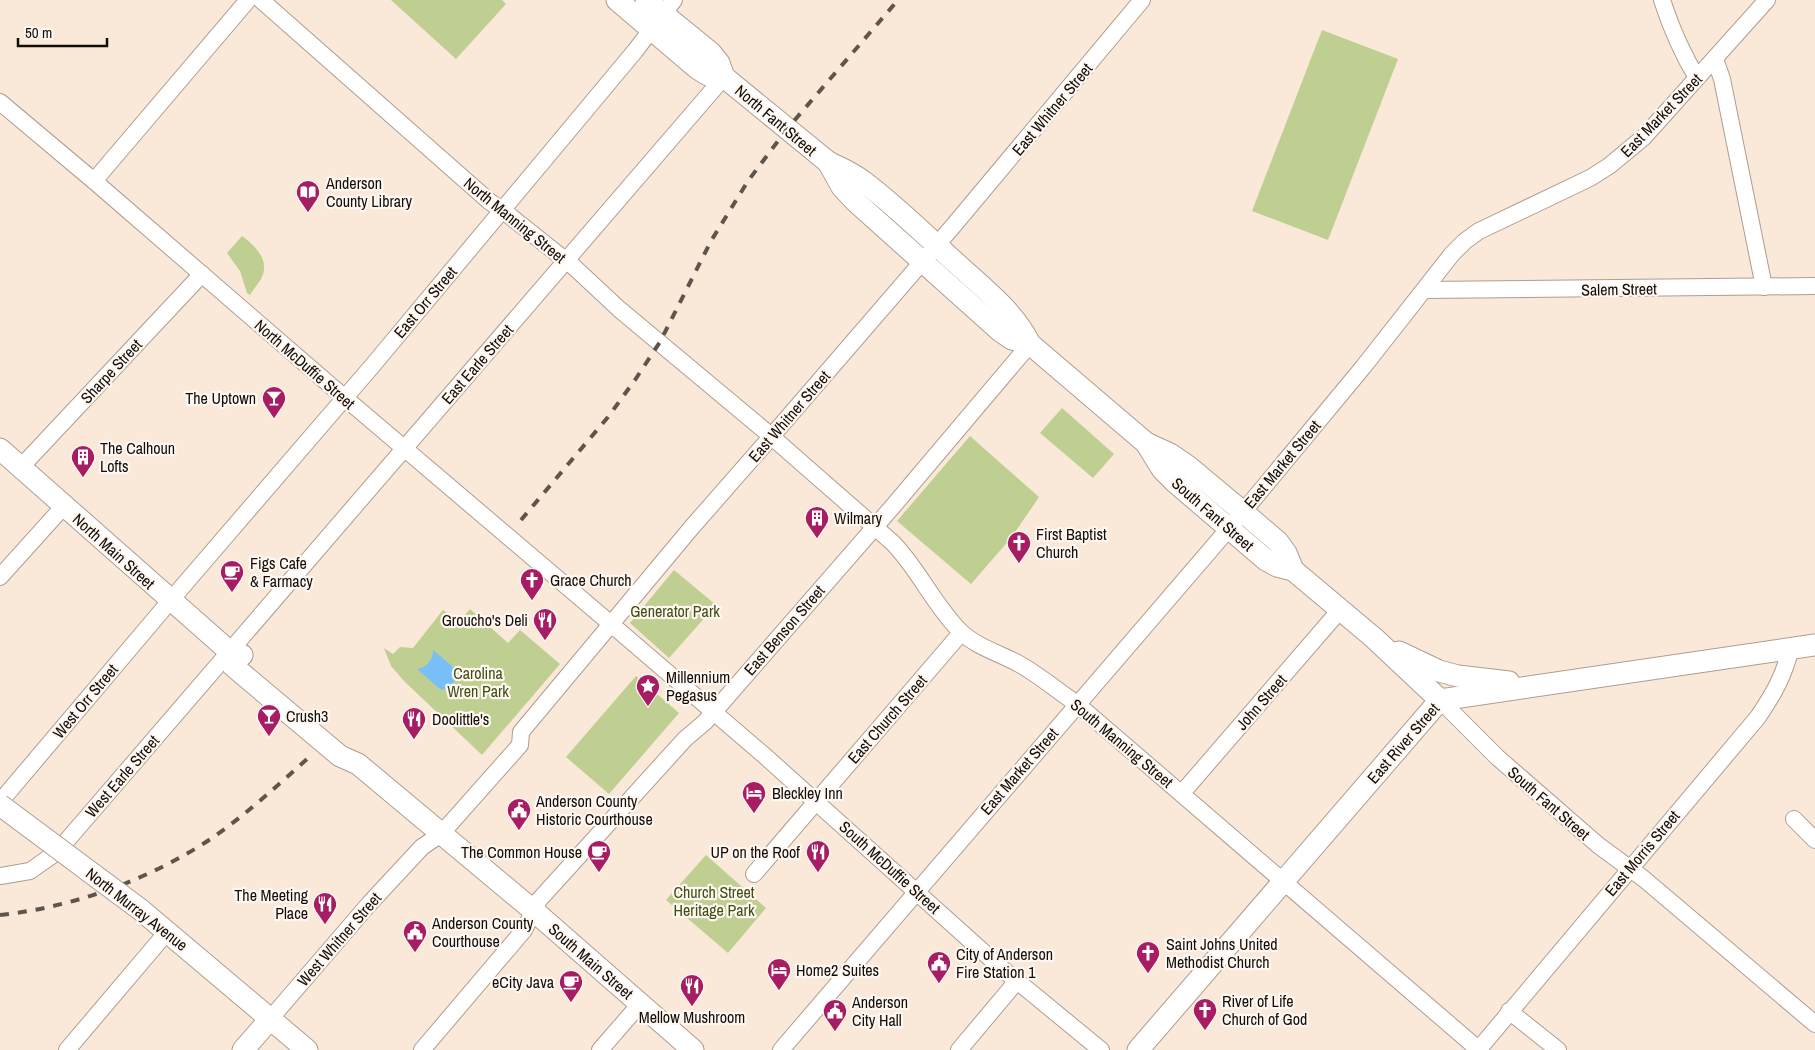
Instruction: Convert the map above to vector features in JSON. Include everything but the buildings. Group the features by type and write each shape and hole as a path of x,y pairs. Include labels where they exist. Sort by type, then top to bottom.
{"main road":[{"name":"North Fant Street","path":"618,0 663,14"},
{"name":"North Fant Street","path":"646,0 663,14 698,70 708,75 724,77 828,162 848,171 864,182 936,245"},
{"name":"North Fant Street","path":"828,162 842,187 856,202 922,261"},
{"name":"South Fant Street","path":"936,245 1011,314 1022,328 1030,344 1146,443 1170,454 1189,467 1278,542 1286,553 1293,570"},
{"name":"South Fant Street","path":"922,261 999,330 1012,339 1030,344"},
{"name":"South Fant Street","path":"1146,443 1162,468 1176,483 1266,560 1277,566 1293,570 1374,638 1440,700"},
{"name":"North Main Street","path":"0,449 170,601 229,651 234,666 340,756 358,764 441,834"},
{"path":"1374,638 1439,671 1458,676 1539,684"},
{"name":"East River Street","path":"1138,1050 1440,700 1815,645"},
{"name":"North Murray Avenue","path":"0,803 141,910 308,1050"},
{"name":"South Main Street","path":"441,834 534,911 693,1050"},
{"name":"West Whitner Street","path":"243,1050 271,1018"}],"street":[{"path":"94,181 248,0"},
{"name":"North Manning Street","path":"261,0 483,196 566,261 771,437"},
{"name":"East Whitner Street","path":"441,834 520,745 521,732 692,527 1038,126 1142,0"},
{"path":"1662,0 1670,25 1686,60 1697,78"},
{"name":"East Market Street","path":"781,1050 1243,512 1364,366 1452,254 1479,231 1590,178 1626,153 1644,137 1767,0"},
{"name":"East Orr Street","path":"170,601 345,398 635,51 663,14"},
{"path":"1714,59 1722,79 1764,287"},
{"name":"East Earle Street","path":"229,651 724,77"},
{"name":"North McDuffie Street","path":"0,102 611,624"},
{"name":"Sharpe Street","path":"20,467 202,274"},
{"name":"Salem Street","path":"1424,290 1815,286"},
{"name":"East Benson Street","path":"422,1050 524,930 539,900 685,738 705,722 873,526 894,505 1030,344"},
{"name":"South Manning Street","path":"771,437 908,558 944,612 961,633 1021,665 1077,704 1478,1050"},
{"path":"0,577 64,506"},
{"name":"West Orr Street","path":"0,803 170,601"},
{"name":"John Street","path":"1182,793 1340,610"},
{"name":"South McDuffie Street","path":"611,624 816,802 1017,981 1101,1050"},
{"name":"East Church Street","path":"754,874 961,633"},
{"name":"East Morris Street","path":"1478,1050 1628,869 1758,717 1775,692 1785,672 1791,648"},
{"name":"West Earle Street","path":"0,876 30,871 57,852 229,651"},
{"name":"South Fant Street","path":"1440,700 1497,757 1598,845 1644,879 1815,1024"},
{"path":"1794,819 1815,840"},
{"name":"West Whitner Street","path":"271,1018 369,904 422,847 441,834"},
{"path":"67,1050 167,932"},
{"path":"960,1050 1017,981"},
{"path":"600,1050 640,1004"},
{"path":"1509,1012 1558,1050"}],"green space":[{"path":"391,0 502,0 506,4 456,59"},
{"path":"1322,30 1398,59 1328,240 1252,211"},
{"path":"242,236 260,254 264,266 261,279 250,295 247,293 240,271 227,253"},
{"path":"1062,408 1114,454 1093,478 1040,433"},
{"path":"970,436 1039,497 1011,538 971,584 897,521"},
{"name":"Generator Park","path":"674,570 716,605 669,658 630,623"},
{"name":"Carolina Wren Park","path":"470,609 508,643 520,630 560,664 482,755 405,682 391,666 384,648 393,654 400,647 413,648 443,610 459,622"},
{"path":"636,676 679,713 609,794 566,757"},
{"name":"Church Street Heritage Park","path":"706,855 766,908 728,953 666,900"}],"water":[{"path":"433,650 459,672 453,683 441,690 417,669 429,662"}],"railway":[{"path":"521,520 608,417 635,380 660,342 711,241 748,181 787,129 898,0"},
{"path":"0,915 49,907 97,894 144,876 166,865 204,843 235,821 307,759"}],"place":[{"name":"Anderson County Library","path":"308,213"},
{"name":"The Uptown","path":"274,419"},
{"name":"The Calhoun Lofts","path":"83,478"},
{"name":"Wilmary","path":"817,539"},
{"name":"First Baptist Church","path":"1019,564"},
{"name":"Figs Cafe & Farmacy","path":"232,593"},
{"name":"Grace Church","path":"532,601"},
{"name":"Groucho's Deli","path":"545,641"},
{"name":"Millennium Pegasus","path":"648,707"},
{"name":"Crush3","path":"269,737"},
{"name":"Doolittle's","path":"414,740"},
{"name":"Bleckley Inn","path":"754,814"},
{"name":"Anderson County Historic Courthouse","path":"519,831"},
{"name":"The Common House","path":"599,873"},
{"name":"UP on the Roof","path":"818,873"},
{"name":"The Meeting Place","path":"325,925"},
{"name":"Anderson County Courthouse","path":"415,953"},
{"name":"Saint Johns United Methodist Church","path":"1148,974"},
{"name":"City of Anderson Fire Station 1","path":"939,984"},
{"name":"Home2 Suites","path":"779,991"},
{"name":"eCity Java","path":"571,1003"},
{"name":"Mellow Mushroom","path":"692,1007"},
{"name":"River of Life Church of God","path":"1205,1031"},
{"name":"Anderson City Hall","path":"835,1032"}]}
